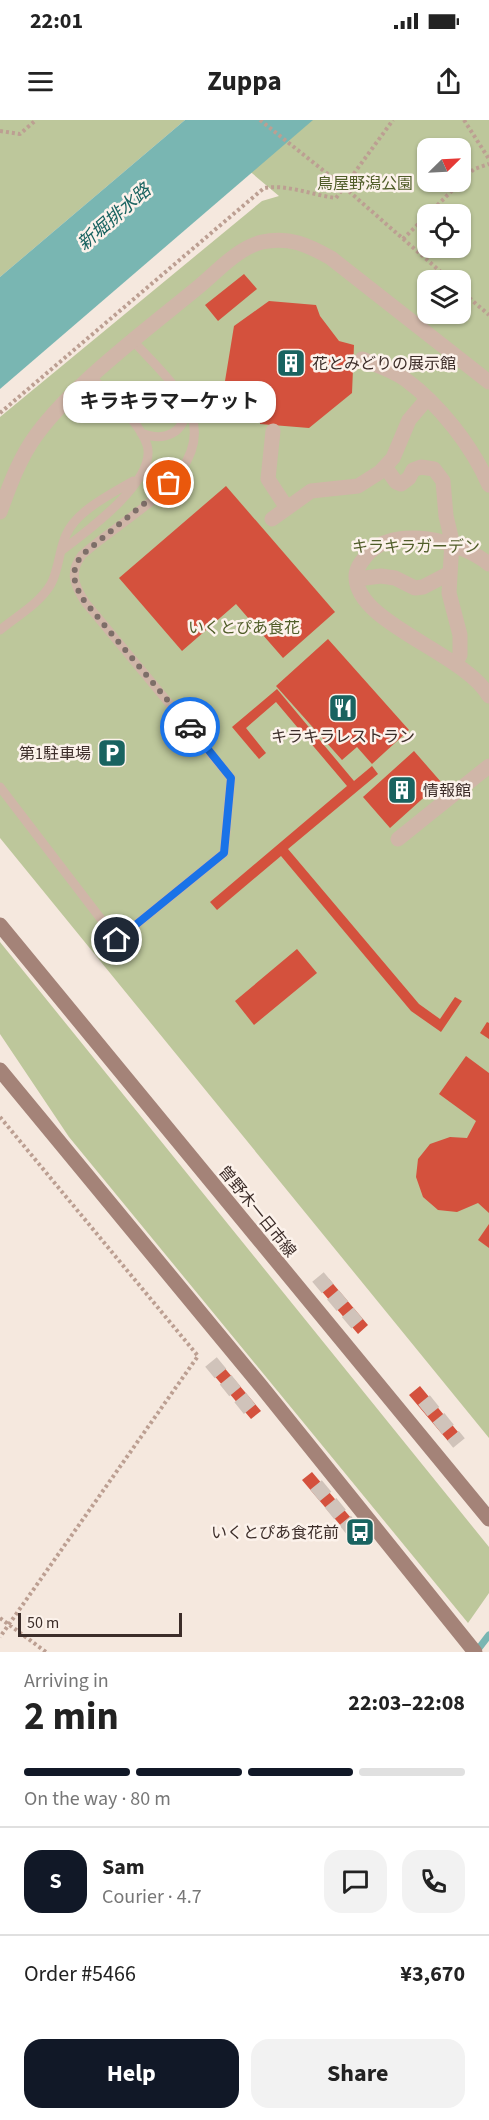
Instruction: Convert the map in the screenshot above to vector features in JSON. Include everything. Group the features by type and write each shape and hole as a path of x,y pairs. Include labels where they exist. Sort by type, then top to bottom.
{"main road":[{"name":"曽野木一日市線","path":"0,925 489,1519"},
{"path":"0,1070 474,1652"}],"street":[{"path":"0,512 22,458 38,433 57,410 92,377 245,249 282,239 306,243 331,258 489,382"},
{"path":"362,359 405,379 447,419 478,460 489,486"},
{"path":"272,519 311,491 358,486 386,468 409,420 426,400"},
{"path":"273,431 268,479 286,508"},
{"path":"386,468 396,482 401,484 417,468 428,467 439,472 443,481 446,516 453,546 449,601 460,635 460,655 456,662"},
{"path":"489,564 453,546 413,538 394,538 374,547 359,565 357,579 364,598 382,618 456,662 479,680 489,696"},
{"path":"357,579 381,576 395,578 415,588 423,587 450,573"},
{"path":"398,839 489,766"}],"lane":[{"path":"0,787 117,940 224,853 231,778 85,602 76,589 73,575 75,564 82,555 153,498 184,468 193,450 195,427 187,405 134,342"},
{"path":"61,551 120,504 145,469 148,456 147,445 141,433 92,377"},
{"path":"141,433 160,438 176,432 184,421 187,405"},
{"path":"0,630 42,596 52,582 66,534 75,521 112,493 137,480"}],"path":[{"path":"0,131 20,134 36,120"},
{"path":"260,120 344,187 439,270"},
{"path":"0,413 264,188 279,185 309,195 336,198 393,120"},
{"path":"403,239 474,169 489,162 464,120"},
{"path":"471,299 489,315"},
{"path":"0,1117 198,1356 0,1637"},
{"path":"0,1618 46,1652"}],"green space":[{"path":"0,120 185,120 0,277"},
{"name":"いくとぴあ食花","path":"189,120 489,120 489,1438 0,838 0,417 262,201 279,196"},
{"path":"0,942 489,1547 489,1593 468,1623 69,1137 0,1034"}],"water":[{"name":"新堀排水路","path":"185,120 313,120 0,389 0,277"}],"building":[{"path":"244,274 257,289 218,321 205,305"},
{"name":"花とみどりの展示館","path":"269,301 316,305 320,316 339,341 354,345 352,393 309,428 260,424 261,407 240,382 225,381 234,326"},
{"path":"226,486 335,612 283,658 236,604 182,651 119,578"},
{"name":"キラキラレストラン","path":"328,639 409,730 372,764 357,747 342,760 276,686"},
{"path":"277,689 354,781 372,766 378,774 288,849 419,1004 440,1019 455,997 462,1001 441,1032 411,1011 281,856 217,910 210,902 347,786 276,702 246,728 266,753 259,759 232,727"},
{"name":"情報館","path":"414,751 441,782 390,828 363,797"},
{"path":"297,949 317,973 254,1025 235,1001"},
{"path":"487,1022 489,1023 489,1039 480,1033"},
{"path":"466,1056 489,1073 489,1213 478,1203 457,1212 438,1210 423,1197 416,1177 418,1159 430,1144 450,1137 467,1138 476,1121 439,1094"},
{"path":"489,1224 489,1248 478,1240"},
{"path":"329,1279 368,1325 358,1334 319,1288"},
{"path":"222,1365 261,1411 251,1419 212,1373"},
{"path":"420,1386 458,1432 448,1441 409,1395"},
{"path":"312,1472 351,1518 341,1526 302,1480"}],"waterway":[{"path":"476,1652 489,1635"}],"tunnel":[{"path":"318,1277 360,1327"},
{"path":"211,1362 252,1412"},
{"path":"424,1400 459,1443"},
{"path":"316,1485 352,1529"}],"way so far":[{"path":"169,483 82,555 75,564 73,575 76,589 85,602 190,727"}],"place":[{"name":"花とみどりの展示館","path":"291,363"},
{"name":"キラキラマーケット","path":"169,483"},
{"name":"キラキラレストラン","path":"343,708"},
{"name":"第1駐車場","path":"112,753"},
{"name":"情報館","path":"402,790"},
{"name":"いくとぴあ食花前","path":"360,1532"}],"route":[{"path":"117,940 224,853 231,778 190,727"}],"park label":[{"name":"鳥屋野潟公園","path":"365,183"},
{"name":"キラキラガーデン","path":"416,546"}]}
